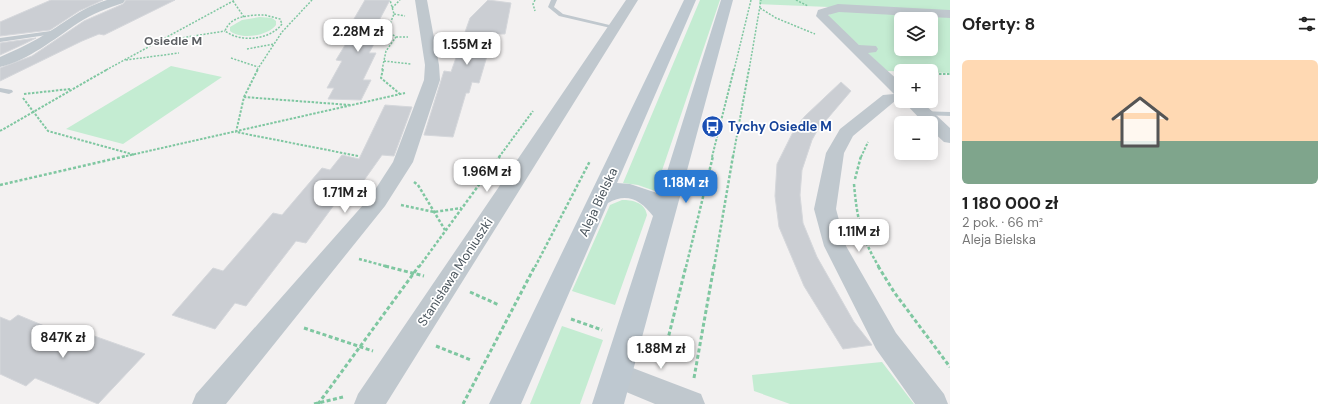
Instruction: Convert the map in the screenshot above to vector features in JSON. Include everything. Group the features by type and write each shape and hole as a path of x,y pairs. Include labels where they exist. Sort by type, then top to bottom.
{"main road":[{"name":"Aleja Bielska","path":"505,404 690,0"},
{"path":"608,404 666,215 728,0"},
{"path":"600,198 615,190 630,191 652,199 666,215"}],"street":[{"path":"0,63 31,49 74,20 98,7 119,0"},
{"path":"207,404 378,201 403,162 432,80 432,66 421,0"},
{"name":"Stanisława Moniuszki","path":"369,404 632,0"},
{"path":"894,91 822,16 822,13 838,8 950,14"},
{"path":"855,49 871,49"},
{"path":"894,101 846,133 835,153 825,209 835,246 886,341 933,404"},
{"path":"916,108 950,138"},
{"path":"617,375 689,404"}],"lane":[{"path":"554,0 551,7 561,15 615,27"},
{"path":"0,40 58,32"},
{"path":"0,90 9,92"},
{"path":"923,113 950,114"}],"path":[{"path":"0,131 73,88 234,0 244,17"},
{"path":"236,132 244,97 258,67 302,8 312,0"},
{"path":"390,0 394,14 387,32 396,37 386,52 381,78 401,94"},
{"path":"392,8 400,0"},
{"path":"655,390 750,0"},
{"path":"689,404 761,0"},
{"path":"760,8 799,28 855,49"},
{"path":"160,41 225,31 231,36 253,38 274,32 282,24 280,19 271,16 244,17 228,25 225,31"},
{"path":"247,49 274,44"},
{"path":"123,61 179,53"},
{"path":"231,58 258,67"},
{"path":"384,61 432,66"},
{"path":"938,74 950,74"},
{"path":"73,88 21,95 32,112 48,131 135,155"},
{"path":"0,186 401,94 428,94"},
{"path":"244,97 353,105"},
{"path":"318,404 535,107"},
{"path":"236,132 358,156"},
{"path":"871,136 863,150 854,182 856,211 865,244 894,292 950,367"},
{"path":"463,404 591,160"},
{"path":"409,178 418,185 445,230"},
{"path":"334,254 414,273 448,283 499,305"},
{"path":"517,300 665,352"},
{"path":"278,319 398,359"},
{"path":"412,337 471,360"}],"green space":[{"path":"700,0 720,0 655,191 638,185 623,183"},
{"path":"759,0 950,0 950,12 759,4"},
{"path":"835,11 894,14 894,56 938,56 938,15 950,16 950,73 938,73 938,64 894,64 894,71 887,71 827,16"},
{"path":"260,17 272,18 276,21 276,25 267,32 254,36 235,34 230,31 230,27 242,20"},
{"path":"171,66 222,77 123,144 66,129"},
{"path":"622,200 634,201 638,203 644,207 647,215 615,305 572,291 610,205"},
{"path":"562,326 603,340 580,404 530,404"},
{"path":"882,362 914,404 790,404 754,391 752,375"}],"building":[{"path":"51,0 103,0 79,11 50,30 0,36 0,22"},
{"path":"126,0 175,0 104,35 99,34 82,41 0,81 0,68 32,56 84,21 123,4"},
{"path":"365,0 390,0 374,30 381,31 369,53 376,53 363,80 371,80 361,100 328,99 334,88 327,88 342,61 336,60 350,37 344,36"},
{"path":"488,0 511,3 505,34 498,34 494,57 487,56 479,83 472,82 469,93 466,93 453,137 424,135 444,71 451,72 470,18"},
{"path":"36,38 24,44 0,55 0,43"},
{"path":"841,82 851,91 817,131 812,140 802,170 800,195 803,223 817,257 854,322 872,345 843,349 804,286 779,227 775,196 777,164 795,128 805,116"},
{"path":"385,105 412,107 394,156 382,155 355,193 345,190 306,243 296,241 246,306 235,303 215,329 172,315 213,268 223,271 273,213 282,215 322,168 330,170 342,155 359,159"},
{"path":"18,315 73,338 80,331 145,354 98,404 35,378 26,386 0,374 0,317 10,321"}],"place":[{"name":"Tychy Osiedle M","path":"712,126"}],"district":[{"name":"Osiedle M","path":"173,41"}]}
